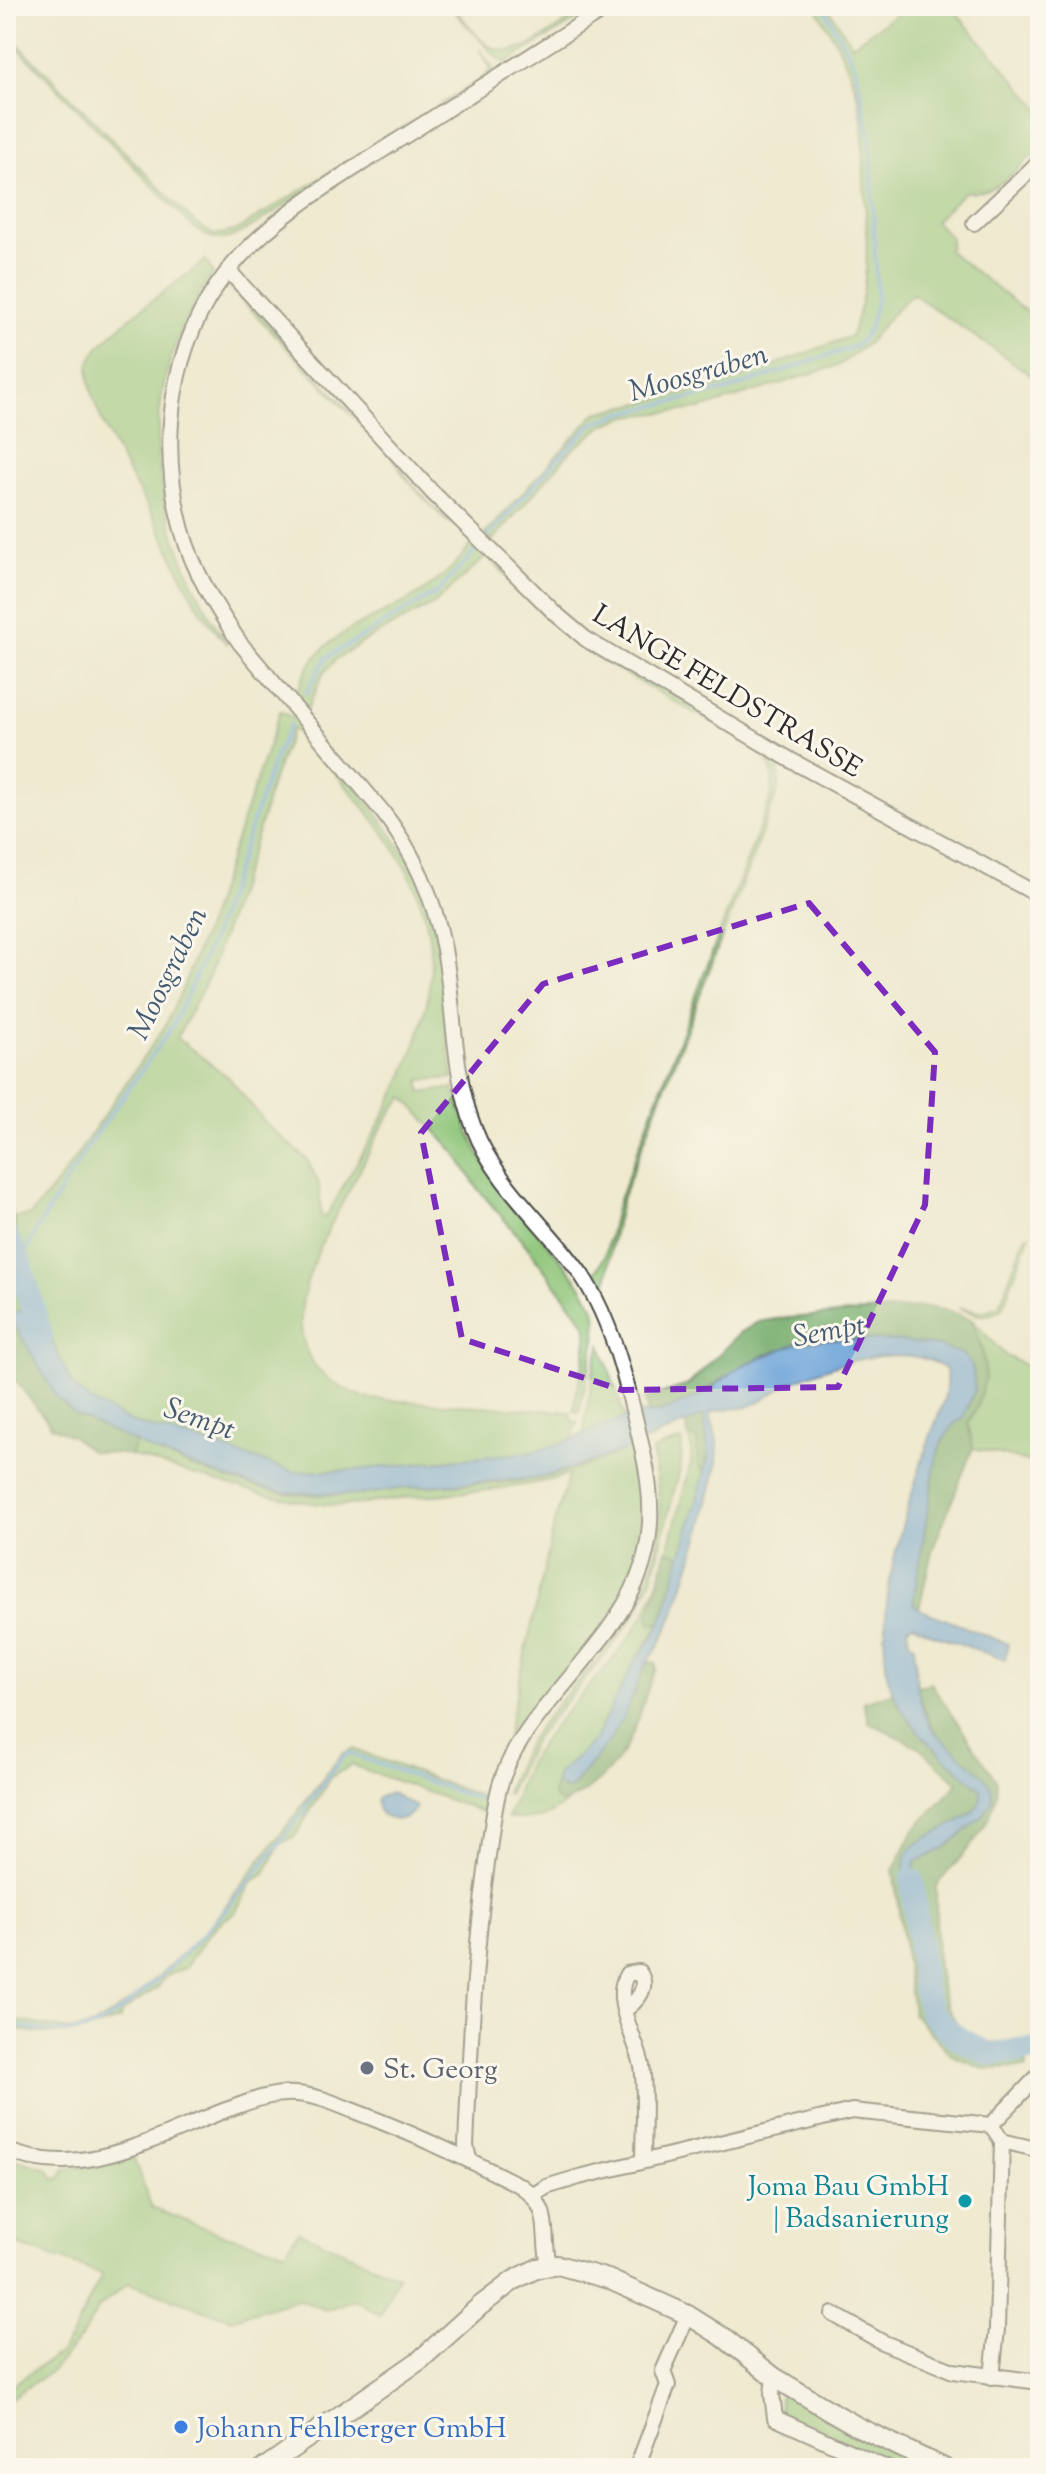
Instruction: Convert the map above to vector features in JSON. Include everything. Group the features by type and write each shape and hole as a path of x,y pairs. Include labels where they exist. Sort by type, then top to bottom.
{"street":[{"path":"469,2159 466,2146 474,1980 495,1809 501,1784 521,1740 603,1639 629,1599 644,1563 650,1524 650,1499 642,1451 621,1364 597,1301 580,1272 497,1174 474,1129 459,1069 444,950 436,915 417,863 403,838 363,786 240,643 209,592 183,533 172,482 169,442 177,377 195,326 212,292 228,270 280,219 609,6"},
{"path":"974,223 1040,161"},
{"name":"LANGE FELDSTRASSE","path":"228,270 432,492 556,614 600,648 794,762 1040,896"},
{"path":"625,2010 642,2067 643,2161"},
{"path":"991,2125 1040,2074"},
{"path":"6,2150 46,2162 89,2160 120,2152 260,2098 297,2094 318,2098 399,2127 469,2159 534,2195 544,2213 549,2265"},
{"path":"534,2195 546,2187 568,2180 852,2111 991,2125 1002,2141 997,2329 992,2377"},
{"path":"1002,2141 1040,2150"},
{"path":"264,2468 420,2360 496,2293 530,2271 549,2265 568,2266 661,2300 723,2337 774,2377 858,2427 944,2468"},
{"path":"833,2314 882,2342 953,2371 1040,2382"},
{"path":"637,2467 668,2385 663,2371 688,2315"},
{"path":"774,2377 772,2394 775,2418 886,2468"}],"highlighted area":[{"path":"809,903 935,1052 925,1205 838,1387 622,1390 462,1339 421,1133 543,984"}],"green space":[{"path":"449,6 492,47 514,50 548,34 578,14 581,6 592,6 590,12 505,63 496,57"},
{"path":"815,6 827,6 852,45 908,6 950,6 1040,109 1040,148 998,185 964,192 935,221 951,238 949,251 1032,316 1040,302 1040,381 913,294 868,343 839,365 700,409 628,416 604,425 572,450 492,541 485,534 596,413 725,384 851,336 862,296 866,259 862,120 849,70"},
{"path":"6,32 193,221 214,235 235,231 480,80 491,69 479,49 496,72 256,224 231,237 217,239 192,226 6,36"},
{"path":"206,260 213,273 186,320 168,367 160,413 159,460 166,506 180,552 227,644 195,600 112,442 93,396 89,376 91,360 110,336"},
{"path":"230,288 240,293 398,462 415,488 396,462"},
{"path":"431,505 460,525 554,621 765,751 779,768 779,787 621,1202 612,1241 605,1299 595,1274 605,1256 616,1208 770,799 772,774 763,756 749,744 599,659 548,620 487,556 434,604 335,660 323,674 307,710 295,696 306,670 321,651 344,633 428,587 453,566 474,540 459,526 445,520"},
{"path":"280,711 297,720 372,806 415,868 434,924 453,1078 420,1080 421,1093 454,1088 469,1132 490,1173 507,1198 583,1288 597,1324 579,1412 574,1411 586,1345 586,1325 522,1240 478,1189 455,1152 404,1097 389,1115 338,1210 310,1273 302,1305 302,1335 312,1361 334,1383 371,1399 571,1412 570,1419 578,1423 571,1440 533,1452 356,1470 294,1472 130,1422 90,1401 72,1386 35,1303 31,1304 14,1218 31,1215 61,1178 165,1026 208,922","holes":["292,729 325,760 389,840 413,882 426,923 431,963 427,1004 415,1046 371,1139 324,1218 321,1215 319,1184 307,1159 269,1127 228,1077 177,1038 210,974 269,790"]},
{"path":"6,1196 14,1218 31,1304 10,1317 58,1399 76,1415 136,1442 130,1455 90,1451 73,1437 52,1427 6,1369"},
{"path":"1030,1234 1002,1309 980,1315 958,1307 981,1312 999,1306 1025,1237"},
{"path":"927,1307 971,1319 982,1349 986,1377 977,1407 968,1423 973,1448 932,1551 919,1609 913,1604 936,1458 946,1435 963,1417 939,1346 863,1339 812,1342 764,1355 674,1408 648,1413 645,1399 688,1385 740,1333 758,1322"},
{"path":"971,1319 1006,1356 1040,1372 1040,1444 1034,1463 973,1448 968,1423 977,1407 982,1349"},
{"path":"601,1345 625,1418 583,1434 594,1367"},
{"path":"704,1415 709,1444 705,1472 698,1465 697,1440 688,1434 685,1423"},
{"path":"688,1434 697,1440 698,1464 705,1472 681,1557 674,1552 667,1553 691,1463"},
{"path":"682,1440 681,1466 653,1576 639,1609 619,1638 534,1740 508,1794 514,1772 531,1738 614,1638 646,1584 656,1553 660,1516 652,1450"},
{"path":"136,1442 225,1478 280,1492 313,1495 525,1481 576,1469 633,1446 644,1498 642,1542 630,1581 610,1617 528,1719 502,1758 555,1521 569,1475 491,1490 330,1505 247,1490 130,1455"},
{"path":"666,1552 674,1552 681,1557 660,1624 650,1623 649,1614"},
{"path":"662,1569 649,1614 650,1622 660,1624 635,1661 594,1741 557,1775 553,1794 562,1803 569,1801 541,1817 508,1818 530,1761 557,1723 631,1636 651,1600"},
{"path":"650,1662 656,1663 656,1669 622,1754 599,1780 581,1794 562,1803 555,1799 556,1786 569,1790 606,1745 621,1721 641,1673"},
{"path":"931,1683 997,1781 992,1811 985,1825 936,1886 937,1951 944,1997 952,2016 965,2031 984,2041 1002,2043 1033,2039 1025,2047 1026,2068 984,2069 953,2057 913,2014 893,1870 914,1830 958,1783 918,1747 869,1722 863,1702 893,1692 930,1741 956,1768 975,1782 982,1794 974,1810 907,1854 919,1911 913,1876 915,1862 945,1848 984,1815 986,1778 950,1749 927,1716 917,1686"},
{"path":"353,1749 490,1800 488,1814 352,1765 331,1777 295,1836 280,1844 265,1874 251,1883 235,1913 208,1935 186,1967 165,1977 158,1987 121,2013 120,2019 88,2030 64,2034 6,2028 6,2019 70,2030 83,2029 99,2023 133,1999 203,1935 342,1754"},
{"path":"132,2154 152,2208 218,2233 286,2251 298,2231 398,2276 380,2315 355,2299 326,2310 297,2299 231,2319 128,2283 99,2307 81,2338 53,2370 6,2401 6,2389 60,2353 75,2331 102,2274 6,2241 6,2157 45,2168 54,2179 60,2178 65,2169 95,2166"},
{"path":"784,2393 927,2468 902,2468 781,2416 779,2397"}],"water":[{"path":"34,1302 72,1385 90,1401 130,1422 294,1472 356,1470 533,1452 636,1414 659,1413 704,1394 741,1366 797,1343 825,1339 901,1341 939,1346 962,1354 972,1366 975,1389 963,1418 955,1423 941,1443 936,1458 913,1604 1008,1644 1005,1660 913,1624 908,1627 909,1642 914,1645 917,1686 923,1711 933,1731 986,1778 992,1790 992,1801 984,1815 945,1848 915,1862 913,1876 919,1911 912,1914 904,1878 906,1857 922,1840 974,1811 980,1801 981,1789 914,1726 894,1695 886,1667 884,1634 894,1561 914,1485 946,1390 946,1370 930,1361 889,1355 843,1363 802,1378 752,1405 710,1413 718,1445 717,1466 700,1534 675,1612 659,1646 644,1667 612,1738 569,1790 556,1786 557,1775 594,1741 635,1661 654,1636 665,1613 709,1456 704,1415 616,1454 540,1478 411,1487 360,1495 282,1492 227,1478 158,1453 76,1415 58,1399 10,1317"},
{"path":"392,1793 416,1807 411,1814 397,1819 379,1811 378,1797"}],"waterway":[{"name":"Moosgraben","path":"306,693 326,658 439,591 592,424 622,413 727,390 856,346 869,330 877,297 870,139 855,66 823,6"},
{"name":"Moosgraben","path":"20,1263 86,1149 172,1027 210,945 275,757 290,725"},
{"name":"Sempt","path":"6,1236 20,1263 41,1336"},
{"path":"6,1288 29,1297"},
{"path":"6,2025 76,2032 99,2025 119,2012 182,1956 224,1911 300,1815 306,1814 305,1808 348,1753 486,1802"},
{"name":"Sempt","path":"912,1880 924,1988 931,2013 955,2036 989,2054 1040,2049"}],"place":[{"name":"St. Georg","path":"367,2068"},
{"name":"Joma Bau GmbH | Badsanierung","path":"965,2201"},
{"name":"Johann Fehlberger GmbH","path":"181,2427"}]}
